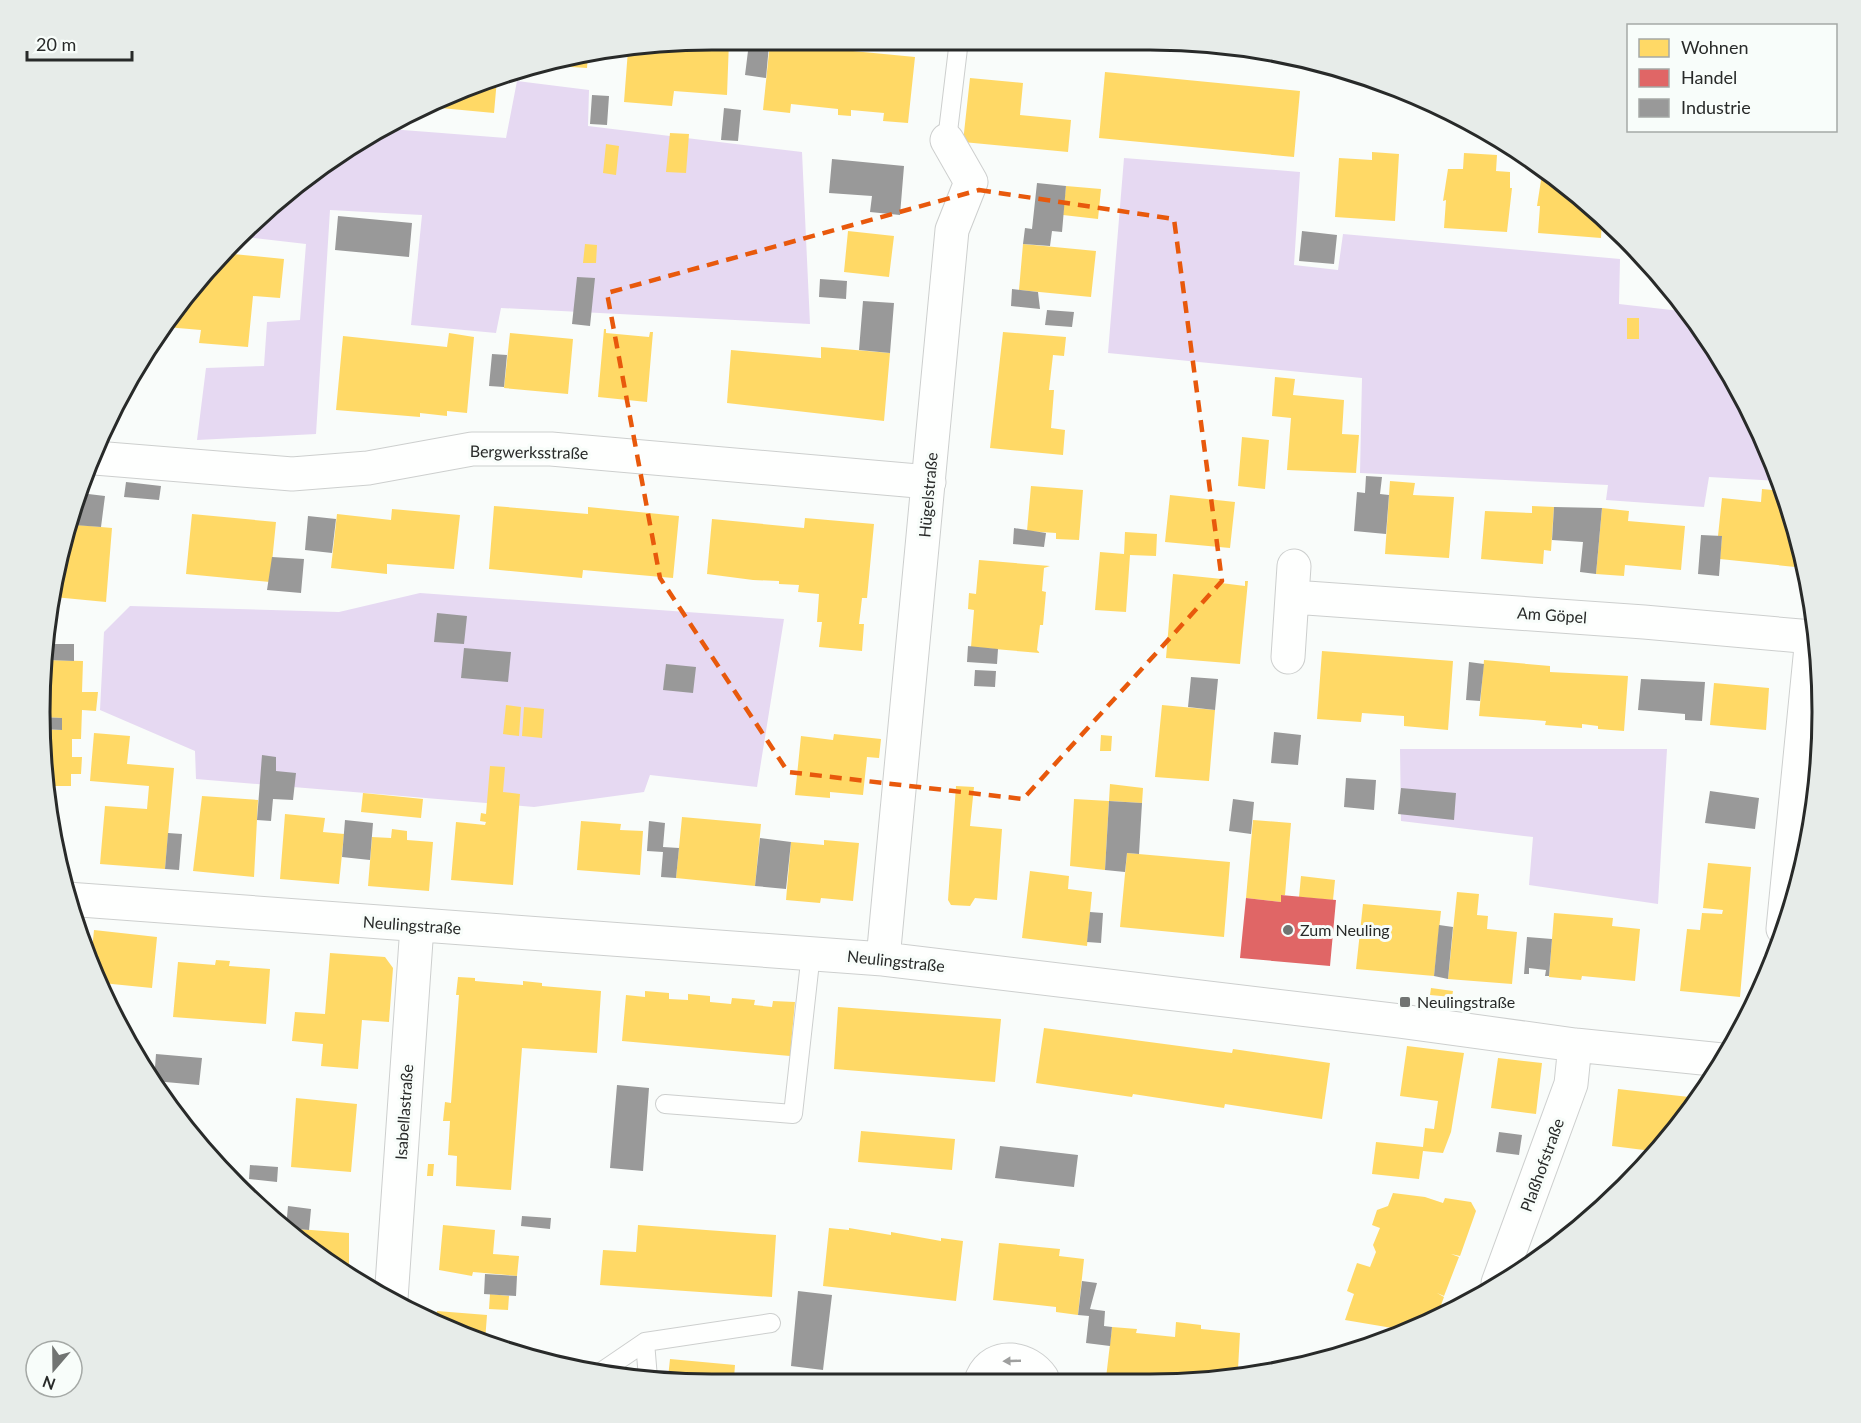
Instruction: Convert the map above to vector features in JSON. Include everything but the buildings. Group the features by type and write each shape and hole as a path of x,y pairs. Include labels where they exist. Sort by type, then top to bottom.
{"street":[{"name":"Hügelstraße","path":"883,959 952,230 971,182 947,140"},
{"name":"Bergwerksstraße","path":"100,458 292,474 368,468 475,449 552,449 929,482"},
{"name":"Am Göpel","path":"1288,657 1293,582 1807,636"},
{"name":"Am Göpel","path":"1787,889 1810,667"},
{"name":"Neulingstraße","path":"77,900 883,959 1400,1021 1575,1045 1712,1059"},
{"name":"Isabellastraße","path":"392,1291 417,926"},
{"name":"Plaßhofstraße","path":"1502,1271 1571,1084 1575,1045"},
{"path":"985,1374 994,1364 1008,1359 1023,1361 1035,1368 1039,1374"}],"lane":[{"name":"Hügelstraße","path":"947,140 958,50"},
{"path":"665,1104 794,1114 811,953"},
{"path":"611,1366 645,1342 771,1323"},
{"path":"645,1342 647,1370"}],"highlighted area":[{"path":"979,190 1174,219 1222,581 1023,799 788,772 660,578 607,293"}],"shaded area":[{"path":"517,81 589,90 588,126 802,152 810,324 501,308 496,333 411,325 422,215 330,210 316,434 197,440 206,368 264,366 267,322 300,320 306,244 249,237 308,186 397,130 506,138"},
{"path":"1124,158 1300,172 1294,265 1338,270 1343,234 1620,259 1619,304 1677,311 1723,381 1743,419 1769,480 1709,477 1704,507 1606,500 1608,485 1360,473 1362,378 1108,353"},
{"path":"420,593 784,619 757,787 650,775 644,792 534,807 196,779 195,751 100,710 104,632 130,606 339,612"},
{"path":"1400,749 1667,749 1658,904 1529,885 1533,837 1401,821"}],"place":[{"name":"Zum Neuling","path":"1288,930"},
{"name":"Neulingstraße","path":"1405,1002"}]}
